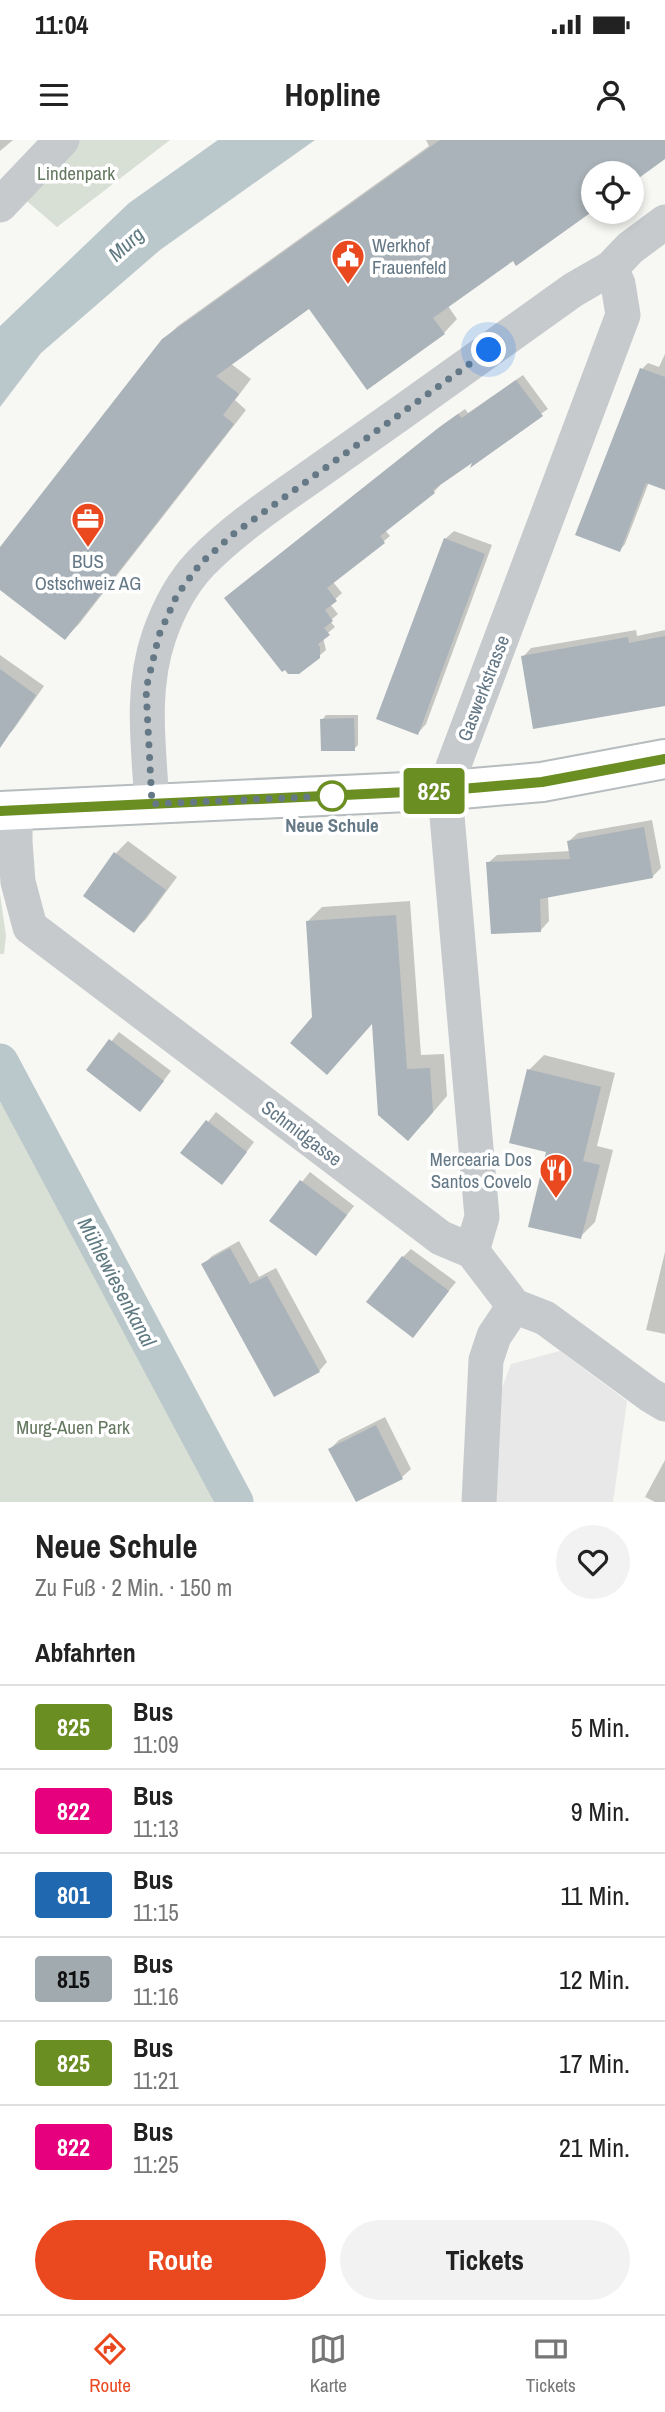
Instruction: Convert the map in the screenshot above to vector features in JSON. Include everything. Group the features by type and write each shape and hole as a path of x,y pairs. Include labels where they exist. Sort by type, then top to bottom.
{"main road":[{"path":"8,811 152,804 449,817 542,782 665,759"}],"street":[{"path":"0,205 62,140"},
{"path":"152,804 146,689 151,662 159,635 177,595 200,564 232,535 320,470 573,290 611,268 630,248 665,222"},
{"name":"Gaswerkstrasse","path":"472,1251 482,1217 449,817 453,767 623,315 618,284 611,268"},
{"name":"Schmidgasse","path":"8,811 18,882 30,927 441,1238 472,1251 514,1306"},
{"path":"479,1502 486,1360 494,1336 514,1306 545,1318 665,1404"}],"shaded area":[{"path":"560,1351 627,1401 613,1502 496,1502 501,1391 511,1364"}],"green space":[{"name":"Lindenpark","path":"62,140 170,140 57,227 14,190"},
{"path":"0,894 6,936 4,954 0,954"},
{"name":"Murg-Auen Park","path":"0,1047 234,1502 0,1502"}],"water":[{"name":"Murg","path":"218,140 315,140 160,250 41,353 0,407 0,326 129,203"}],"building":[{"path":"440,140 665,140 665,159 644,174 644,161 581,161 581,220 516,266 513,261 433,318 445,334 367,390 309,309 216,376 239,394 223,415 234,424 65,640 0,590 0,547 162,339"},
{"path":"640,368 665,377 665,490 646,483 620,552 575,535"},
{"path":"516,380 543,416 470,468 472,463 433,490 435,493 380,536 385,543 327,588 337,601 325,610 333,621 324,628 330,635 318,644 320,658 299,674 288,674 285,670 282,672 224,598 437,429 458,414 462,418"},
{"path":"444,538 485,554 418,735 376,719"},
{"path":"665,636 665,706 533,729 521,656 628,637 629,643"},
{"path":"0,669 36,695 0,748"},
{"path":"354,718 355,751 321,751 320,719"},
{"path":"644,827 653,878 540,899 541,932 491,934 486,862 570,859 567,841"},
{"path":"114,852 166,890 134,933 83,896"},
{"path":"396,915 407,1069 430,1068 433,1112 408,1141 378,1115 372,1024 327,1075 290,1043 312,1017 306,921"},
{"path":"109,1039 164,1081 140,1112 86,1070"},
{"path":"527,1069 601,1087 583,1161 600,1165 581,1239 528,1227 546,1152 509,1143"},
{"path":"206,1120 247,1152 222,1185 180,1153"},
{"path":"300,1180 347,1215 316,1256 269,1221"},
{"path":"230,1248 250,1284 267,1276 320,1372 274,1397 201,1264"},
{"path":"402,1256 449,1291 413,1338 366,1302"},
{"path":"376,1425 403,1479 356,1502 328,1449"}],"waterway":[{"name":"Mühlewiesenkanal","path":"0,1062 235,1502"}],"bus line":[{"name":"825","path":"0,811 450,790 542,782 665,759"}],"place":[{"name":"Werkhof Frauenfeld","path":"348,286"},
{"name":"BUS Ostschweiz AG","path":"88,549"},
{"name":"Neue Schule","path":"332,796"},
{"name":"Mercearia Dos Santos Covelo","path":"556,1200"}],"route":[{"path":"332,796 152,804 146,689 159,635 177,595 200,564 232,535 489,350"}]}
